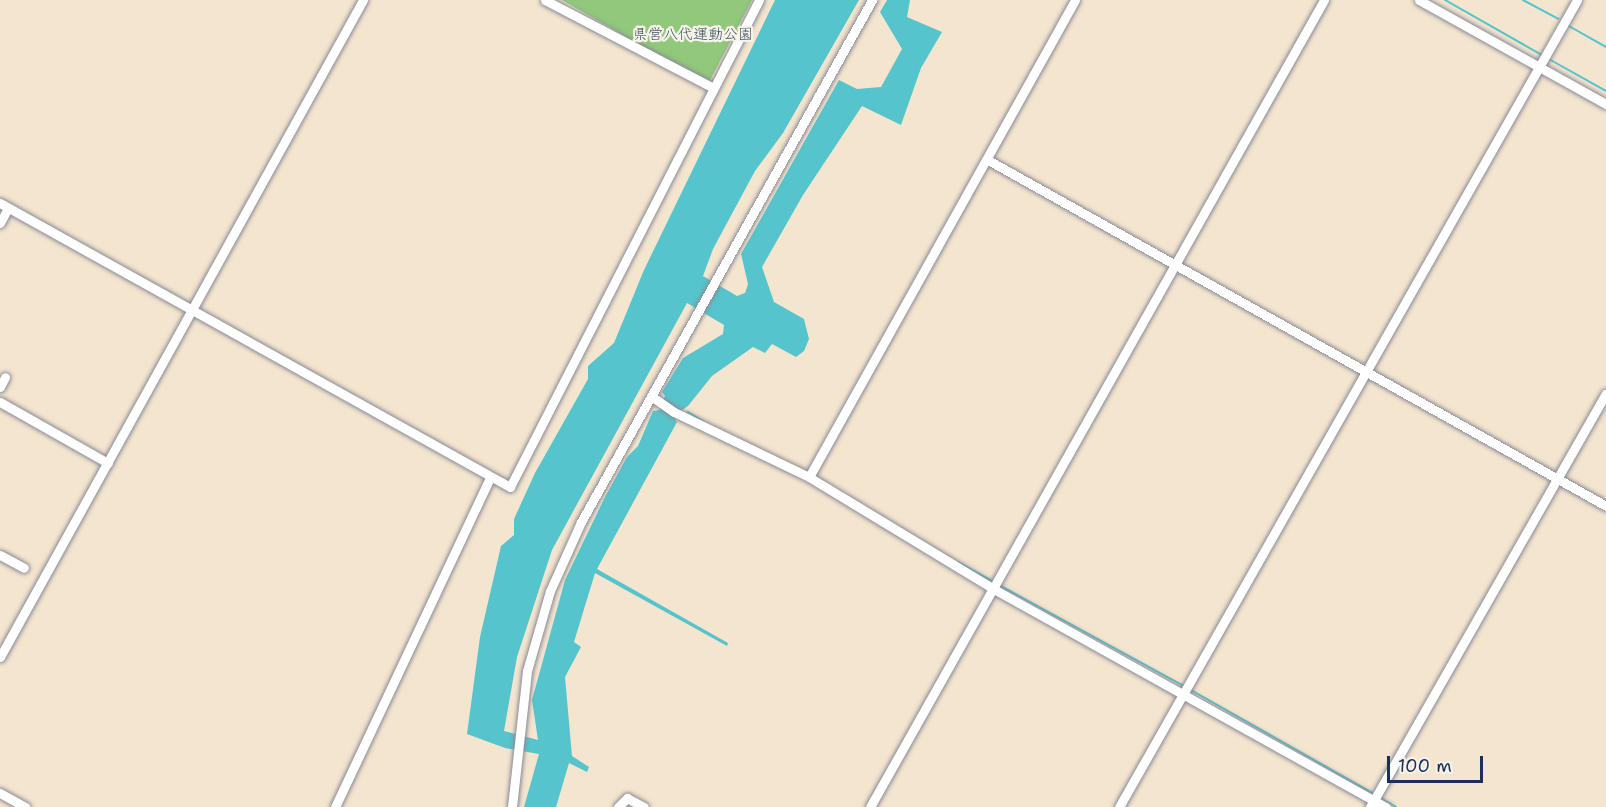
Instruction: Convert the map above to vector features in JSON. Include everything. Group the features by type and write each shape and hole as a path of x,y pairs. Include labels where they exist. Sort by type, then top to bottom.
{"street":[{"path":"0,657 363,0"},
{"path":"545,0 713,88"},
{"path":"0,223 4,205 510,487 759,0"},
{"path":"512,807 517,738 527,671 550,591 581,522 872,0"},
{"path":"809,477 988,160 1075,0"},
{"path":"870,807 1177,266 1324,0"},
{"path":"1419,0 1606,104"},
{"path":"1119,807 1577,0"},
{"path":"988,160 1606,506"},
{"path":"0,387 5,376"},
{"path":"1372,803 1606,394"},
{"path":"651,396 674,412 809,477 1182,695 1372,803 1386,807"},
{"path":"0,402 108,463"},
{"path":"335,807 490,477"},
{"path":"0,555 24,568"},
{"path":"0,793 25,807"},
{"path":"0,798 16,807"},
{"path":"618,807 627,798 644,807"}],"green space":[{"name":"県営八代運動公園","path":"562,0 752,0 708,84"}],"water":[{"path":"775,0 859,0 783,133 755,171 713,249 703,276 737,296 745,293 748,284 741,254 839,80 857,89 881,87 902,49 880,12 887,0 910,0 907,17 942,32 921,68 901,125 862,106 803,195 762,267 774,302 804,319 809,339 804,351 796,357 772,344 765,353 753,347 712,376 688,406 673,416 677,422 597,569 728,643 727,646 595,573 574,642 581,647 565,677 572,756 589,767 587,772 569,763 556,807 524,807 539,754 505,748 467,734 480,637 501,546 514,535 514,519 535,473 588,379 588,366 614,343 644,270","holes":["687,303 724,325 723,334 683,358 662,392 665,396 660,410 653,411 638,446 627,457 565,580 532,700 538,740 504,731 517,657 552,550"]}],"waterway":[{"path":"1445,0 1542,55"},
{"path":"1523,0 1558,19"},
{"path":"1567,25 1606,47"},
{"path":"1547,58 1606,91"},
{"path":"688,412 703,421"},
{"path":"958,562 992,581"},
{"path":"997,584 1182,685"},
{"path":"1191,690 1372,793"},
{"path":"1380,798 1396,807"}]}
